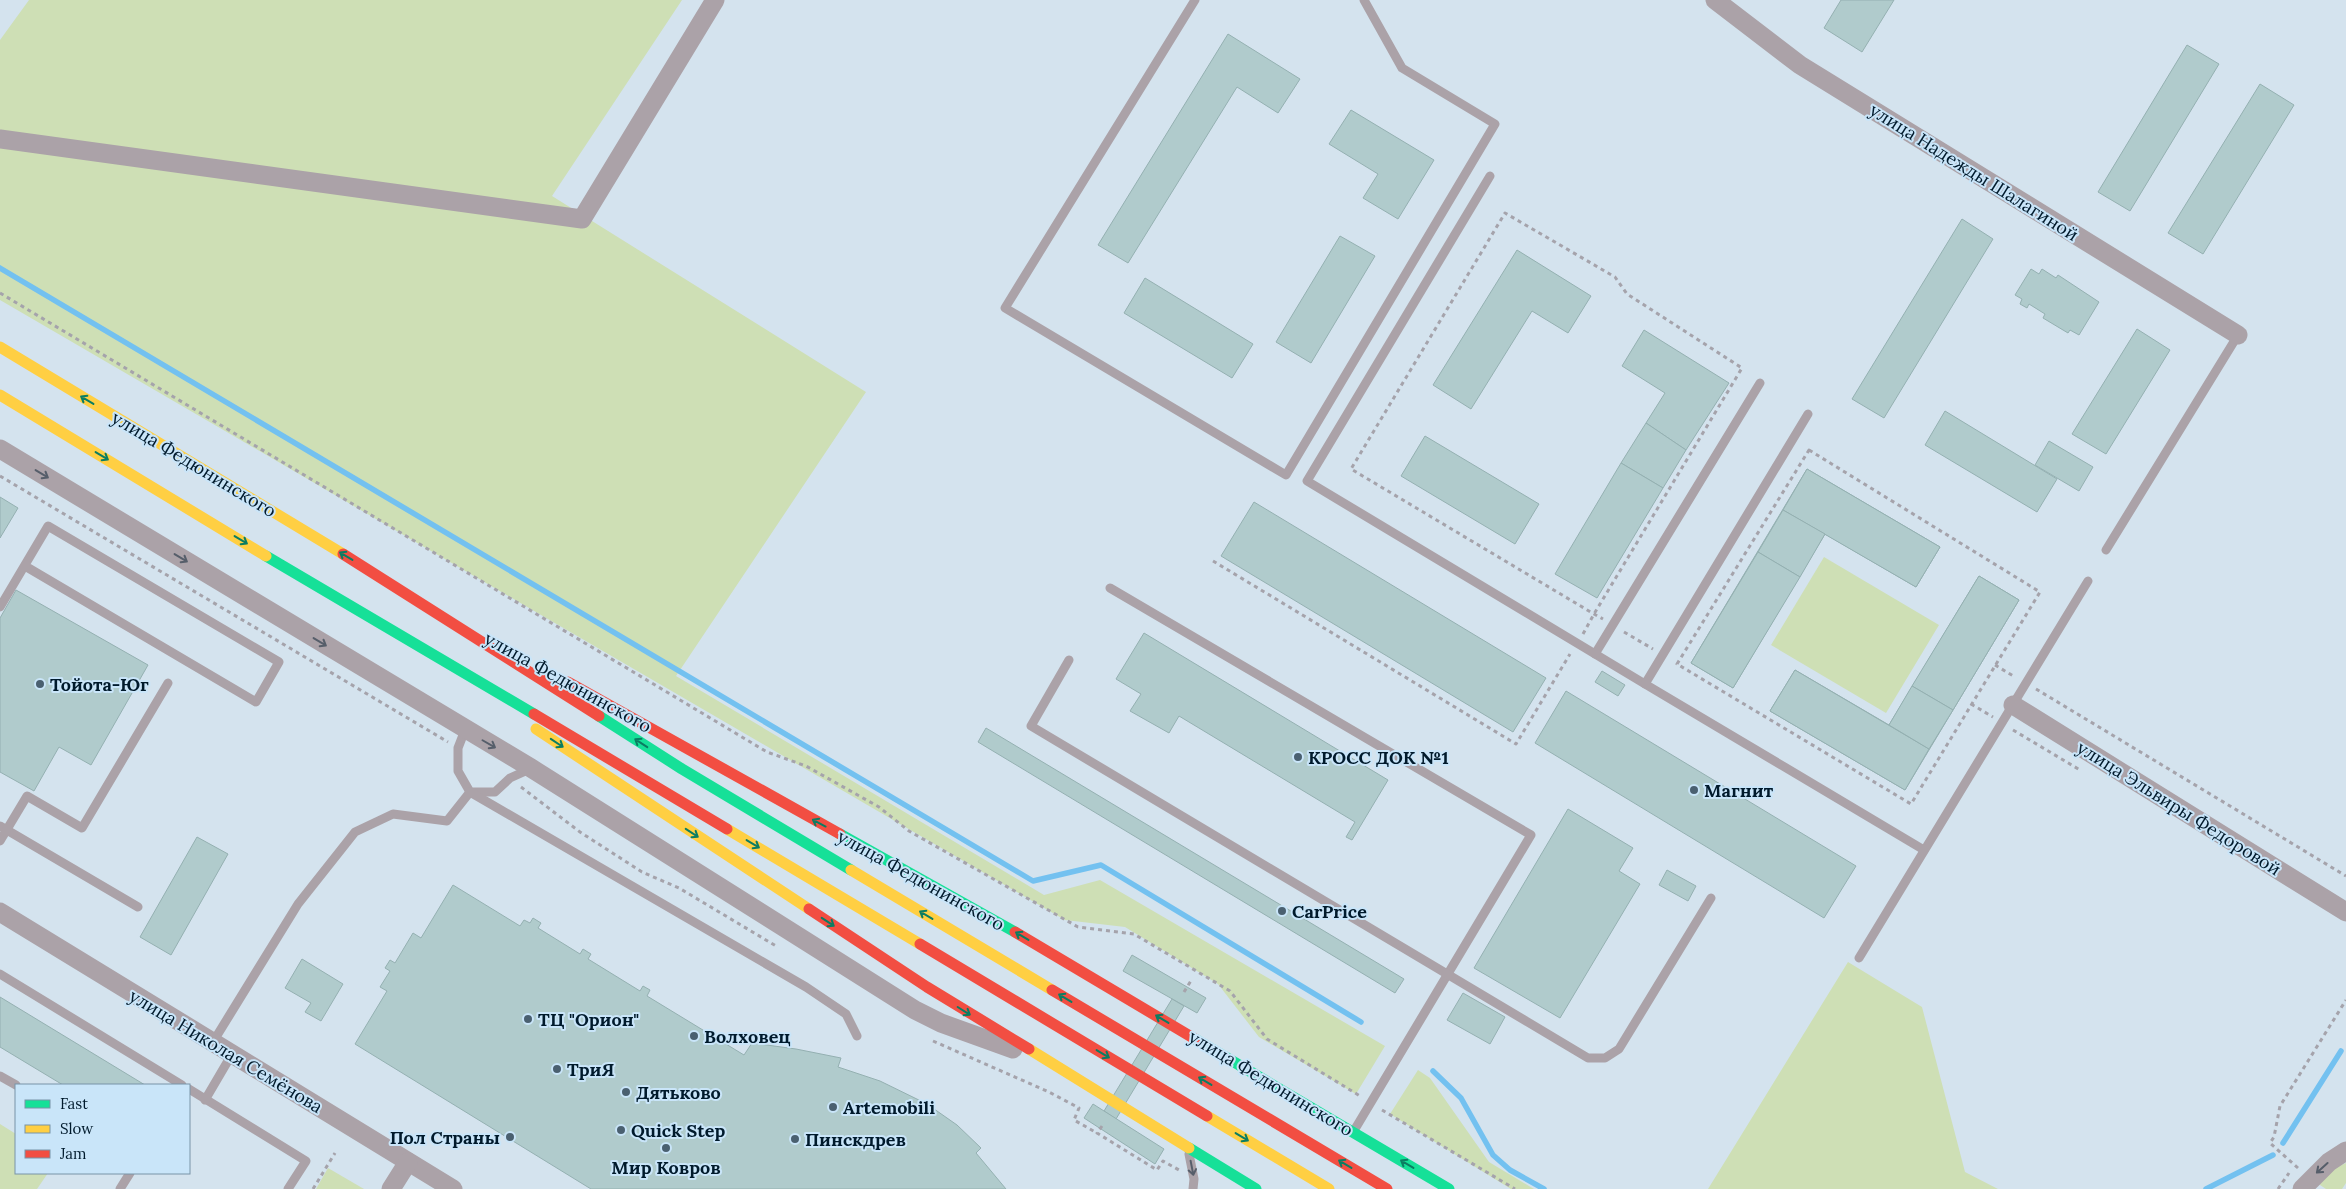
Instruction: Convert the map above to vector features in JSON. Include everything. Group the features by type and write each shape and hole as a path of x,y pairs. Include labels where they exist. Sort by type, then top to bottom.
{"main road":[{"name":"улица Федюнинского","path":"0,347 388,581 682,769 1387,1189"},
{"path":"0,395 371,619 658,787 1329,1189"},
{"name":"улица Федюнинского","path":"388,581 981,912 1449,1189"},
{"path":"371,619 656,809 1038,1057 1256,1189"}],"street":[{"path":"0,139 582,219 715,0"},
{"name":"улица Надежды Шалагиной","path":"1715,0 1800,65 2238,335"},
{"path":"0,449 464,730 531,768 915,1010 966,1033 1038,1057"},
{"name":"улица Эльвиры Федоровой","path":"2013,705 2346,912"},
{"name":"улица Николая Семёнова","path":"0,912 453,1189"},
{"path":"2302,1189 2329,1162 2346,1151"},
{"path":"391,1189 408,1162"}],"lane":[{"path":"1195,0 1005,308 1286,475 1494,124 1402,68 1364,0"},
{"path":"1490,176 1307,481 1924,850"},
{"path":"2106,550 2238,335"},
{"path":"1596,654 1760,383"},
{"path":"1645,684 1808,414"},
{"path":"0,607 48,526 279,662 256,702 25,566"},
{"path":"1859,958 2088,581"},
{"path":"1110,588 1532,835 1370,1102 1354,1132"},
{"path":"1069,660 1031,726 1588,1058 1605,1058 1619,1049 1711,898"},
{"path":"0,841 3,828 27,796 82,828 168,683"},
{"path":"464,730 458,748 458,771 470,792 806,987 846,1014 856,1036"},
{"path":"470,792 495,792 510,778 531,768"},
{"path":"213,1042 298,904 355,832 393,814 447,821 470,792"},
{"path":"3,828 138,907"},
{"path":"0,974 180,1084"},
{"path":"205,1100 232,1054"},
{"path":"0,1076 15,1084"},
{"path":"190,1091 306,1161 288,1189"},
{"path":"1188,1147 1193,1184"},
{"path":"120,1189 129,1174"}],"path":[{"path":"1677,664 1809,450 2040,592 1911,804 1351,469 1505,213 1615,277 1627,294 1742,368"},
{"path":"0,293 766,752 806,766 879,807 908,831 1078,927 1134,934 1230,991 1267,1039 1516,1189"},
{"path":"0,476 458,748"},
{"path":"1996,665 2346,876"},
{"path":"510,778 580,832 642,872 679,888 781,949"},
{"path":"1184,992 1192,979"},
{"path":"2299,1169 2270,1142 2274,1137 2280,1106 2346,1000"},
{"path":"926,1037 943,1047 1049,1092 1079,1108 1074,1120 1157,1170 1163,1161 1193,1184"},
{"path":"1097,1133 1102,1126"},
{"path":"313,1189 335,1153"},
{"path":"2278,1189 2289,1173"}],"green space":[{"path":"29,0 682,0 552,196 866,392 676,676 1044,895 1100,880 1385,1046 1356,1094 1259,1037 1218,984 1125,927 1065,920 0,300 0,40"},
{"path":"1824,557 1939,625 1886,713 1771,645"},
{"path":"1848,962 1922,1007 1965,1172 1998,1189 1708,1189"},
{"path":"1418,1070 1430,1078 1489,1162 1534,1189 1511,1189 1390,1114"},
{"path":"0,1124 15,1133 15,1174 47,1174 37,1189 0,1189"},
{"path":"2346,1163 2346,1183 2342,1189 2326,1189 2317,1183 2330,1170"},
{"path":"328,1168 364,1189 316,1189"}],"building":[{"path":"1841,0 1894,0 1862,52 1824,28"},
{"path":"1228,34 1300,79 1278,113 1237,87 1128,263 1098,245"},
{"path":"2187,45 2219,64 2130,211 2098,192"},
{"path":"2260,84 2294,105 2203,254 2168,233"},
{"path":"1351,110 1434,160 1398,219 1363,198 1378,174 1329,144"},
{"path":"1962,219 1993,239 1884,418 1852,399"},
{"path":"1340,236 1375,256 1311,363 1276,342"},
{"path":"1517,250 1591,296 1568,333 1532,311 1471,409 1433,385"},
{"path":"2031,269 2039,274 2042,269 2056,278 2058,275 2099,302 2079,335 2070,330 2068,333 2043,318 2045,314 2029,304 2027,308 2020,304 2022,299 2015,295"},
{"path":"1145,278 1253,344 1232,378 1124,313"},
{"path":"2137,329 2170,350 2106,454 2072,434"},
{"path":"1644,330 1729,383 1686,450 1646,423 1665,393 1622,366"},
{"path":"1945,411 2057,479 2037,512 1925,445"},
{"path":"1646,423 1686,450 1663,488 1621,463"},
{"path":"1425,436 1539,504 1515,544 1401,476"},
{"path":"2049,441 2093,467 2079,491 2035,465"},
{"path":"1621,463 1663,488 1597,598 1555,574"},
{"path":"1807,469 1940,547 1916,587 1825,534 1733,688 1691,663"},
{"path":"1807,469 1940,547 1916,587 1783,510"},
{"path":"0,497 18,508 0,538"},
{"path":"1254,502 1546,678 1513,732 1221,556"},
{"path":"1783,510 1825,534 1800,577 1758,552"},
{"path":"1758,552 1800,577 1733,688 1691,663"},
{"path":"1979,576 2019,600 1905,790 1770,711 1795,670 1889,725"},
{"path":"1979,576 2019,600 1953,710 1912,686"},
{"path":"16,590 148,665 91,765 59,747 34,791 0,772 0,618"},
{"name":"КРОСС ДОК №1","path":"1144,633 1388,780 1352,840 1346,837 1355,822 1179,716 1169,733 1130,711 1141,694 1116,679"},
{"path":"1795,670 1929,749 1905,790 1770,711"},
{"path":"1602,671 1625,685 1618,696 1595,682"},
{"path":"1912,686 1953,710 1929,749 1889,725"},
{"path":"1566,691 1856,866 1824,918 1535,743"},
{"path":"986,728 1404,979 1395,993 978,742"},
{"path":"1568,809 1633,848 1619,871 1640,884 1560,1018 1474,968"},
{"path":"197,837 228,854 171,955 140,937"},
{"path":"1667,870 1696,886 1688,901 1659,885"},
{"name":"ТЦ \"Орион\"","path":"453,885 520,926 524,920 530,923 533,918 541,923 538,928 580,954 583,949 591,954 588,959 640,991 643,986 650,990 647,996 744,1055 752,1043 841,1058 838,1067 880,1081 927,1104 957,1125 981,1148 976,1153 1006,1189 591,1189 355,1044 387,991 380,987 390,971 385,968 390,960 395,963 413,933 421,938"},
{"path":"1132,955 1206,998 1197,1013 1123,971"},
{"path":"302,959 343,984 321,1021 305,1012 311,1003 285,988"},
{"path":"1463,993 1505,1017 1490,1044 1447,1020"},
{"path":"0,997 143,1084 61,1084 0,1047"},
{"path":"1172,999 1184,1006 1116,1119 1104,1111"},
{"path":"1093,1104 1164,1149 1155,1164 1084,1118"}],"waterway":[{"path":"0,268 1033,881 1101,865 1361,1022"},
{"path":"2283,1143 2341,1051"},
{"path":"1433,1071 1461,1098 1493,1155 1510,1170 1544,1189"},
{"path":"2206,1189 2273,1155"}],"traffic: fast":[{"path":"266,556 534,714"},
{"path":"599,716 682,769 851,870"},
{"path":"840,834 1015,932"},
{"path":"1195,1039 1449,1189"},
{"path":"1189,1148 1256,1189"}],"traffic: slow":[{"path":"0,347 343,554"},
{"path":"0,395 266,556"},
{"path":"536,729 809,909"},
{"path":"727,829 920,944"},
{"path":"851,870 1052,990"},
{"path":"1029,1049 1189,1148"},
{"path":"1207,1116 1329,1189"}],"traffic: jam":[{"path":"343,554 599,716"},
{"path":"568,682 840,834"},
{"path":"534,714 727,829"},
{"path":"809,909 927,987 1029,1049"},
{"path":"1015,932 1195,1039"},
{"path":"920,944 1207,1116"},
{"path":"1052,990 1387,1189"}],"place":[{"name":"Тойота-Юг","path":"40,684"},
{"name":"КРОСС ДОК №1","path":"1298,757"},
{"name":"Магнит","path":"1694,790"},
{"name":"CarPrice","path":"1282,911"},
{"name":"ТЦ \"Орион\"","path":"528,1019"},
{"name":"Волховец","path":"694,1036"},
{"name":"ТриЯ","path":"557,1069"},
{"name":"Дятьково","path":"626,1092"},
{"name":"Artemobili","path":"833,1107"},
{"name":"Quick Step","path":"621,1130"},
{"name":"Пол Страны","path":"510,1137"},
{"name":"Пинскдрев","path":"795,1139"},
{"name":"Мир Ковров","path":"666,1148"}]}
